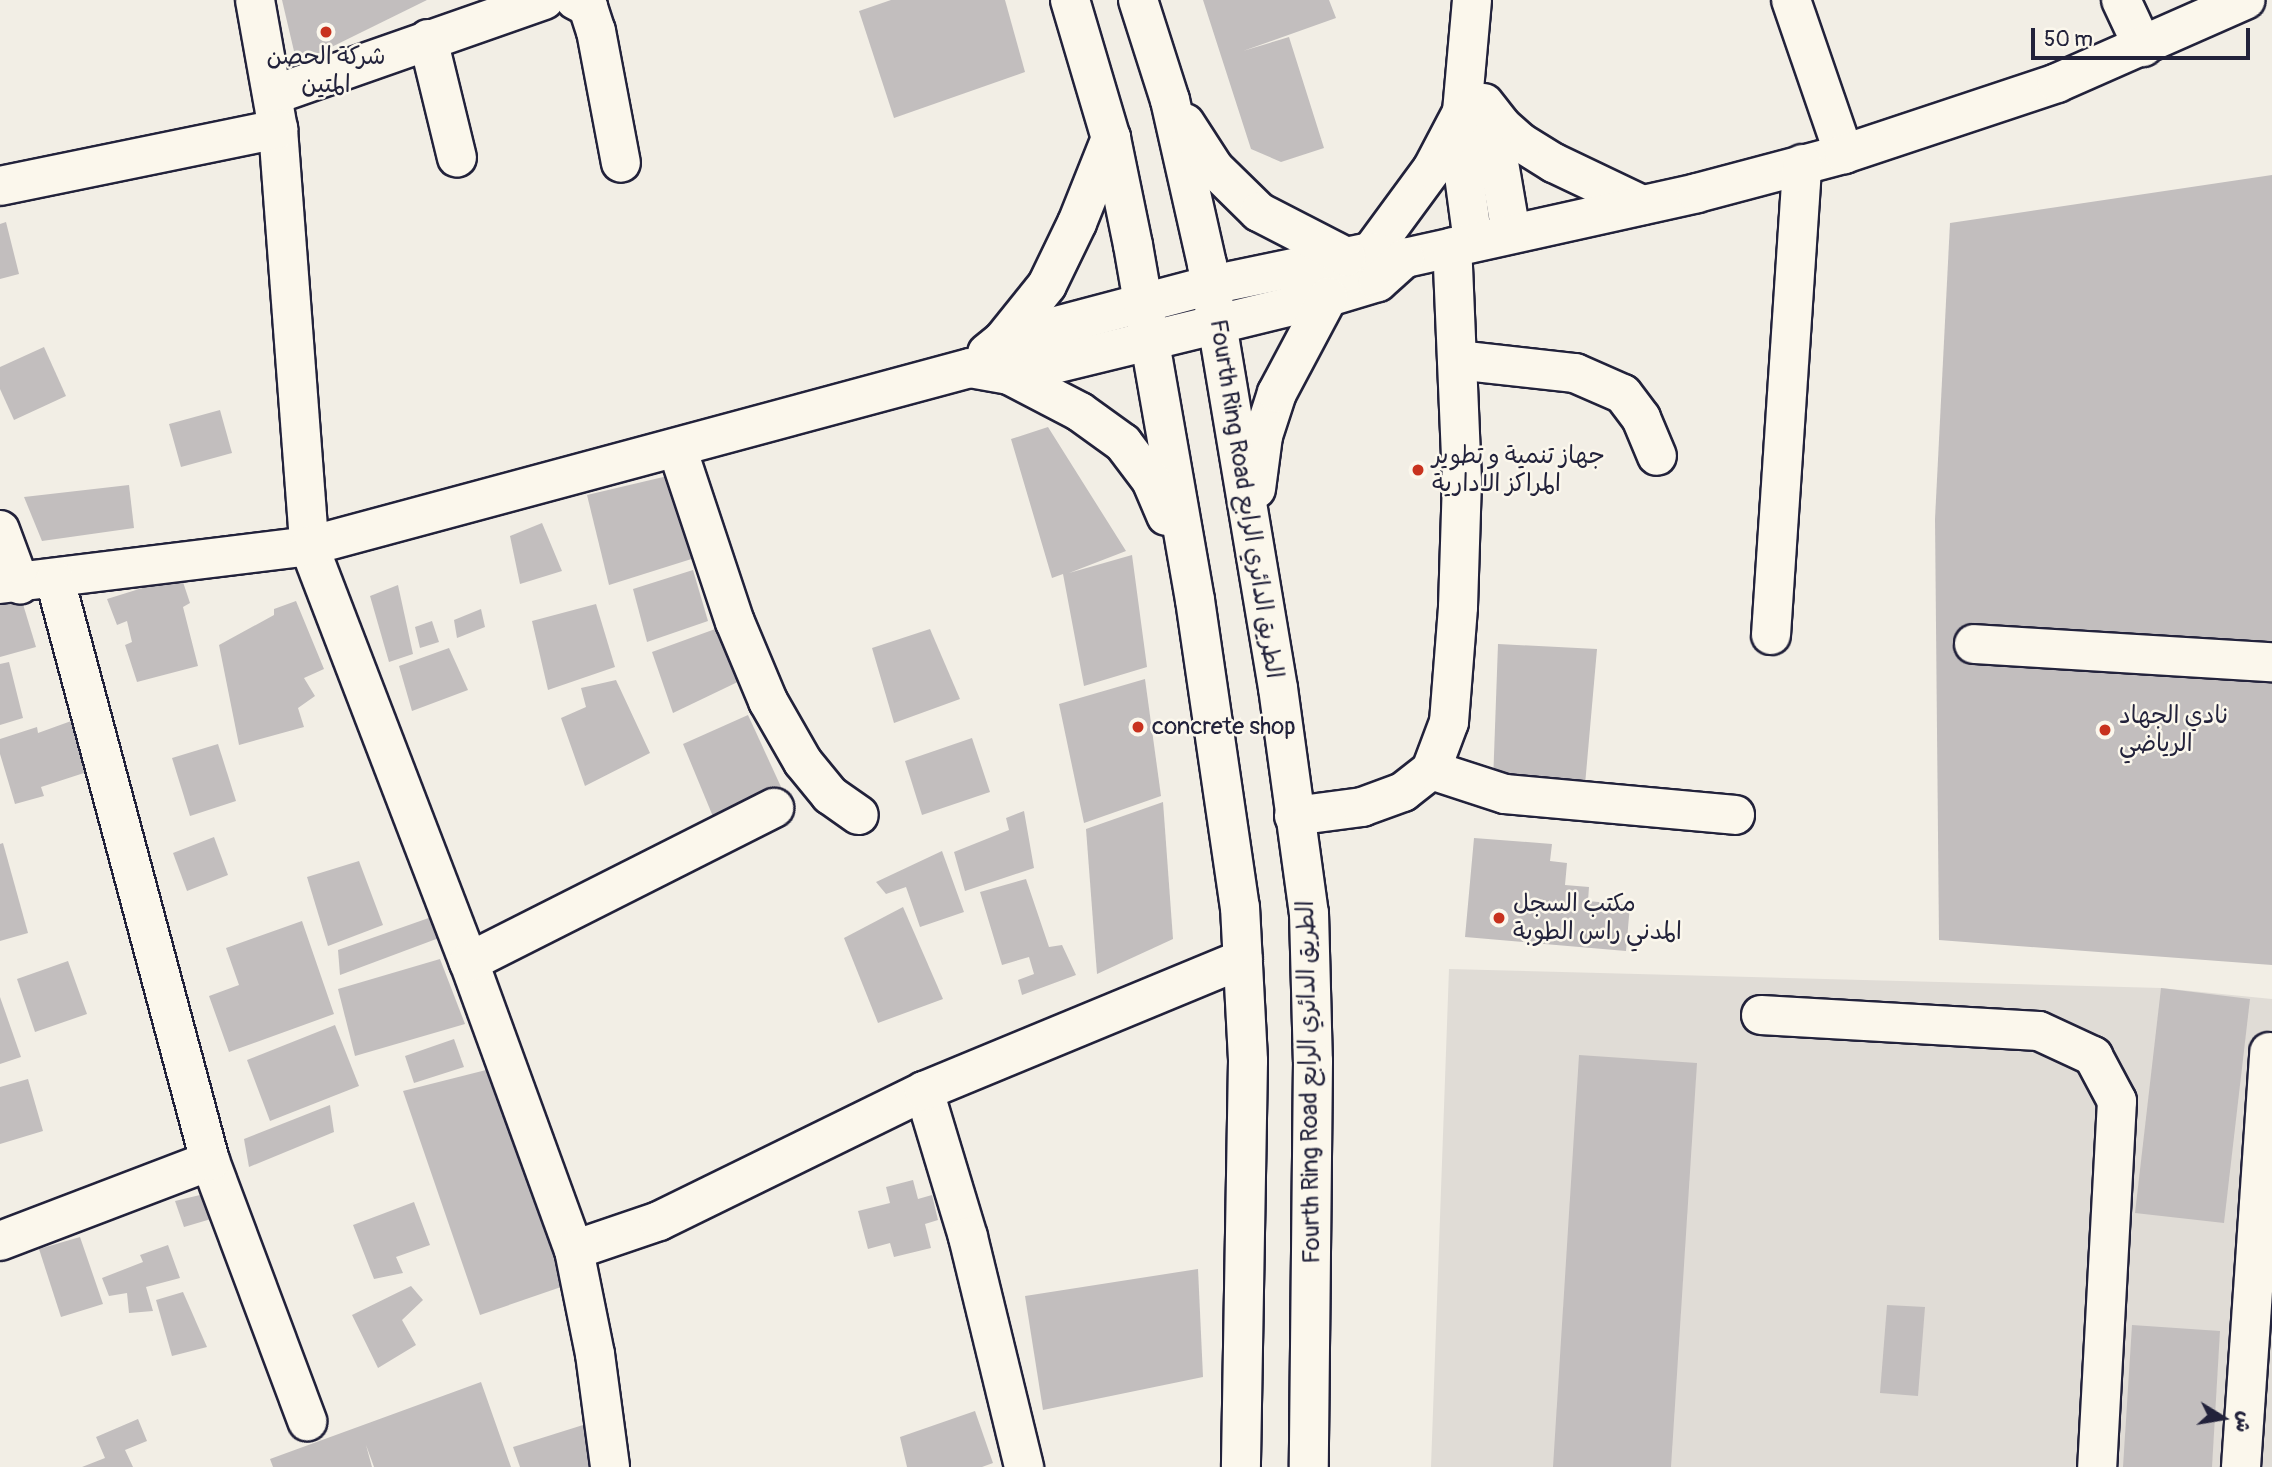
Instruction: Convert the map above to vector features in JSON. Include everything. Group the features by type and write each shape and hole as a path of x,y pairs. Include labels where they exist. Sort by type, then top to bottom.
{"street":[{"path":"255,0 275,112 309,546 469,962 574,1250 595,1354 610,1467"},
{"path":"0,186 275,112 428,39 544,0"},
{"path":"575,0 588,7 596,31 621,163"},
{"path":"1070,0 1111,138 1143,302 1195,600 1237,881 1248,1074 1241,1467"},
{"name":"Fourth Ring Road الطريق الدائري الرابع","path":"1138,0 1170,100 1211,285 1278,688 1309,913 1313,1061 1309,1467"},
{"path":"1294,817 1362,807 1403,792 1431,770 1449,722 1458,607 1462,481 1457,360 1463,168 1473,108 1469,54 1472,0"},
{"path":"1791,0 1844,154"},
{"path":"2121,0 2143,47"},
{"path":"25,583 309,546 1006,358 1143,302 1211,285 1374,256 1462,244 1642,205 1844,154 2057,83 2245,0"},
{"path":"428,39 457,158"},
{"path":"1170,100 1214,168 1259,212 1374,256"},
{"path":"1006,358 1149,342 1378,282 1374,256 1473,108"},
{"path":"1473,108 1554,163 1642,205"},
{"path":"1473,108 1499,158 1511,233"},
{"path":"1006,358 1047,285 1077,223 1111,138"},
{"path":"1771,635 1802,164"},
{"path":"1251,529 1263,436 1296,355 1328,297"},
{"path":"1006,358 1123,443 1150,480 1168,520 1195,600"},
{"path":"1457,360 1575,373 1623,394 1641,418 1657,456"},
{"path":"677,448 735,622 768,701 803,762 830,795 859,815"},
{"path":"0,530 25,583 210,1161 307,1421"},
{"path":"1974,644 2272,662"},
{"path":"1431,770 1504,794 1735,815"},
{"path":"469,962 774,808"},
{"path":"574,1250 659,1221 924,1091 1243,959"},
{"path":"1761,1015 2039,1031 2093,1056 2117,1101 2097,1467"},
{"path":"2241,1467 2269,1052"},
{"path":"924,1091 968,1237 1024,1467"},
{"path":"0,1241 210,1161"}],"shaded area":[{"path":"1449,969 2161,988 2272,999 2272,1467 1431,1467"}],"building":[{"name":"شركة الحصن المتين","path":"282,0 427,0 297,64"},
{"path":"891,0 1005,0 1025,72 894,118 859,11"},
{"path":"1203,0 1329,0 1336,18 1243,51 1289,37 1324,148 1281,162 1251,149"},
{"name":"نادي الجهاد الرياضي","path":"2272,175 2272,965 1939,940 1935,519 1950,223"},
{"path":"6,222 19,274 0,279 0,224"},
{"path":"44,347 66,396 14,420 0,389 0,367"},
{"path":"220,410 232,453 181,467 169,424"},
{"path":"1048,427 1126,551 1069,573 1132,555 1147,667 1084,686 1063,574 1052,578 1011,439"},
{"path":"676,474 701,556 609,585 587,495"},
{"path":"129,485 134,528 42,541 24,497"},
{"path":"542,523 562,571 520,584 510,536"},
{"path":"693,570 708,621 647,642 633,589"},
{"path":"181,576 190,603 183,607 198,666 137,682 125,645 132,642 127,621 117,625 107,599"},
{"path":"398,585 413,654 389,662 370,596"},
{"path":"19,591 36,647 0,657 0,593"},
{"path":"296,601 324,669 304,678 315,696 298,708 304,727 239,745 219,645 274,615 274,609"},
{"path":"596,604 615,667 548,690 532,621"},
{"path":"481,609 485,627 457,638 454,620"},
{"path":"432,621 439,642 420,648 415,627"},
{"path":"718,628 746,678 673,713 652,652"},
{"path":"930,629 960,699 894,723 872,648"},
{"path":"1498,644 1597,649 1585,785 1493,783"},
{"path":"449,648 468,690 412,711 399,666"},
{"path":"9,662 23,718 0,725 0,664"},
{"path":"1145,679 1161,796 1084,823 1059,704"},
{"path":"616,680 650,753 585,786 561,718 586,707 581,688"},
{"path":"748,715 782,789 714,819 683,744"},
{"path":"74,720 87,772 41,787 44,796 15,804 0,754 0,739 37,727 38,733"},
{"path":"972,738 990,792 922,815 905,761"},
{"path":"218,744 236,801 190,816 172,758"},
{"path":"1163,802 1173,939 1097,974 1086,829"},
{"path":"1024,811 1034,868 965,891 954,852 1009,830 1006,818"},
{"path":"214,837 228,875 187,891 173,853"},
{"path":"1474,838 1552,844 1550,861 1567,863 1565,885 1589,887 1588,901 1630,905 1626,951 1465,937"},
{"path":"3,843 28,933 0,941 0,844"},
{"path":"942,851 964,912 920,927 906,887 886,894 876,882"},
{"path":"359,861 383,925 328,946 307,877"},
{"path":"1026,879 1049,947 1062,945 1076,975 1022,995 1018,980 1034,974 1029,957 1002,965 980,892"},
{"path":"903,907 943,999 878,1023 844,938"},
{"path":"440,914 447,935 340,975 338,950"},
{"path":"302,921 334,1014 229,1052 209,996 239,985 226,948"},
{"path":"440,959 465,1024 355,1056 338,989"},
{"path":"68,961 87,1014 35,1032 17,979"},
{"path":"2161,988 2250,999 2224,1223 2135,1213"},
{"path":"0,997 21,1057 0,1064"},
{"path":"335,1025 359,1086 270,1121 247,1060"},
{"path":"454,1039 464,1067 414,1083 405,1056"},
{"path":"1579,1055 1697,1063 1671,1467 1553,1467"},
{"path":"494,1068 530,1157 564,1286 480,1315 403,1091"},
{"path":"28,1079 43,1131 0,1144 0,1087"},
{"path":"330,1105 334,1132 249,1167 244,1139"},
{"path":"913,1180 918,1199 932,1195 938,1220 925,1224 931,1248 894,1257 890,1243 868,1249 858,1211 890,1203 886,1187"},
{"path":"200,1195 211,1219 184,1227 175,1201"},
{"path":"414,1202 430,1245 396,1257 403,1273 374,1279 353,1225"},
{"path":"80,1237 103,1304 61,1317 39,1249"},
{"path":"168,1245 180,1278 146,1287 153,1311 129,1313 127,1293 109,1296 102,1278 143,1262 140,1255"},
{"path":"1198,1269 1203,1377 1043,1410 1025,1296"},
{"path":"411,1286 423,1300 402,1320 416,1345 378,1368 352,1315"},
{"path":"183,1292 207,1347 172,1356 156,1300"},
{"path":"1887,1305 1925,1307 1918,1396 1880,1393"},
{"path":"2132,1325 2220,1331 2212,1467 2123,1467"},
{"path":"481,1382 511,1467 374,1467 366,1445 372,1467 273,1467 270,1459"},
{"path":"975,1411 993,1463 982,1467 907,1467 900,1437"},
{"path":"138,1419 147,1441 125,1450 133,1467 82,1467 105,1458 96,1437"},
{"path":"599,1420 601,1467 520,1467 513,1447"}],"place":[{"name":"شركة الحصن المتين","path":"326,32"},
{"name":"جهاز تنمية و تطوير المراكز الادارية","path":"1418,470"},
{"name":"concrete shop","path":"1138,727"},
{"name":"نادي الجهاد الرياضي","path":"2105,730"},
{"name":"مكتب السجل المدني راس الطوبة","path":"1499,918"}]}
